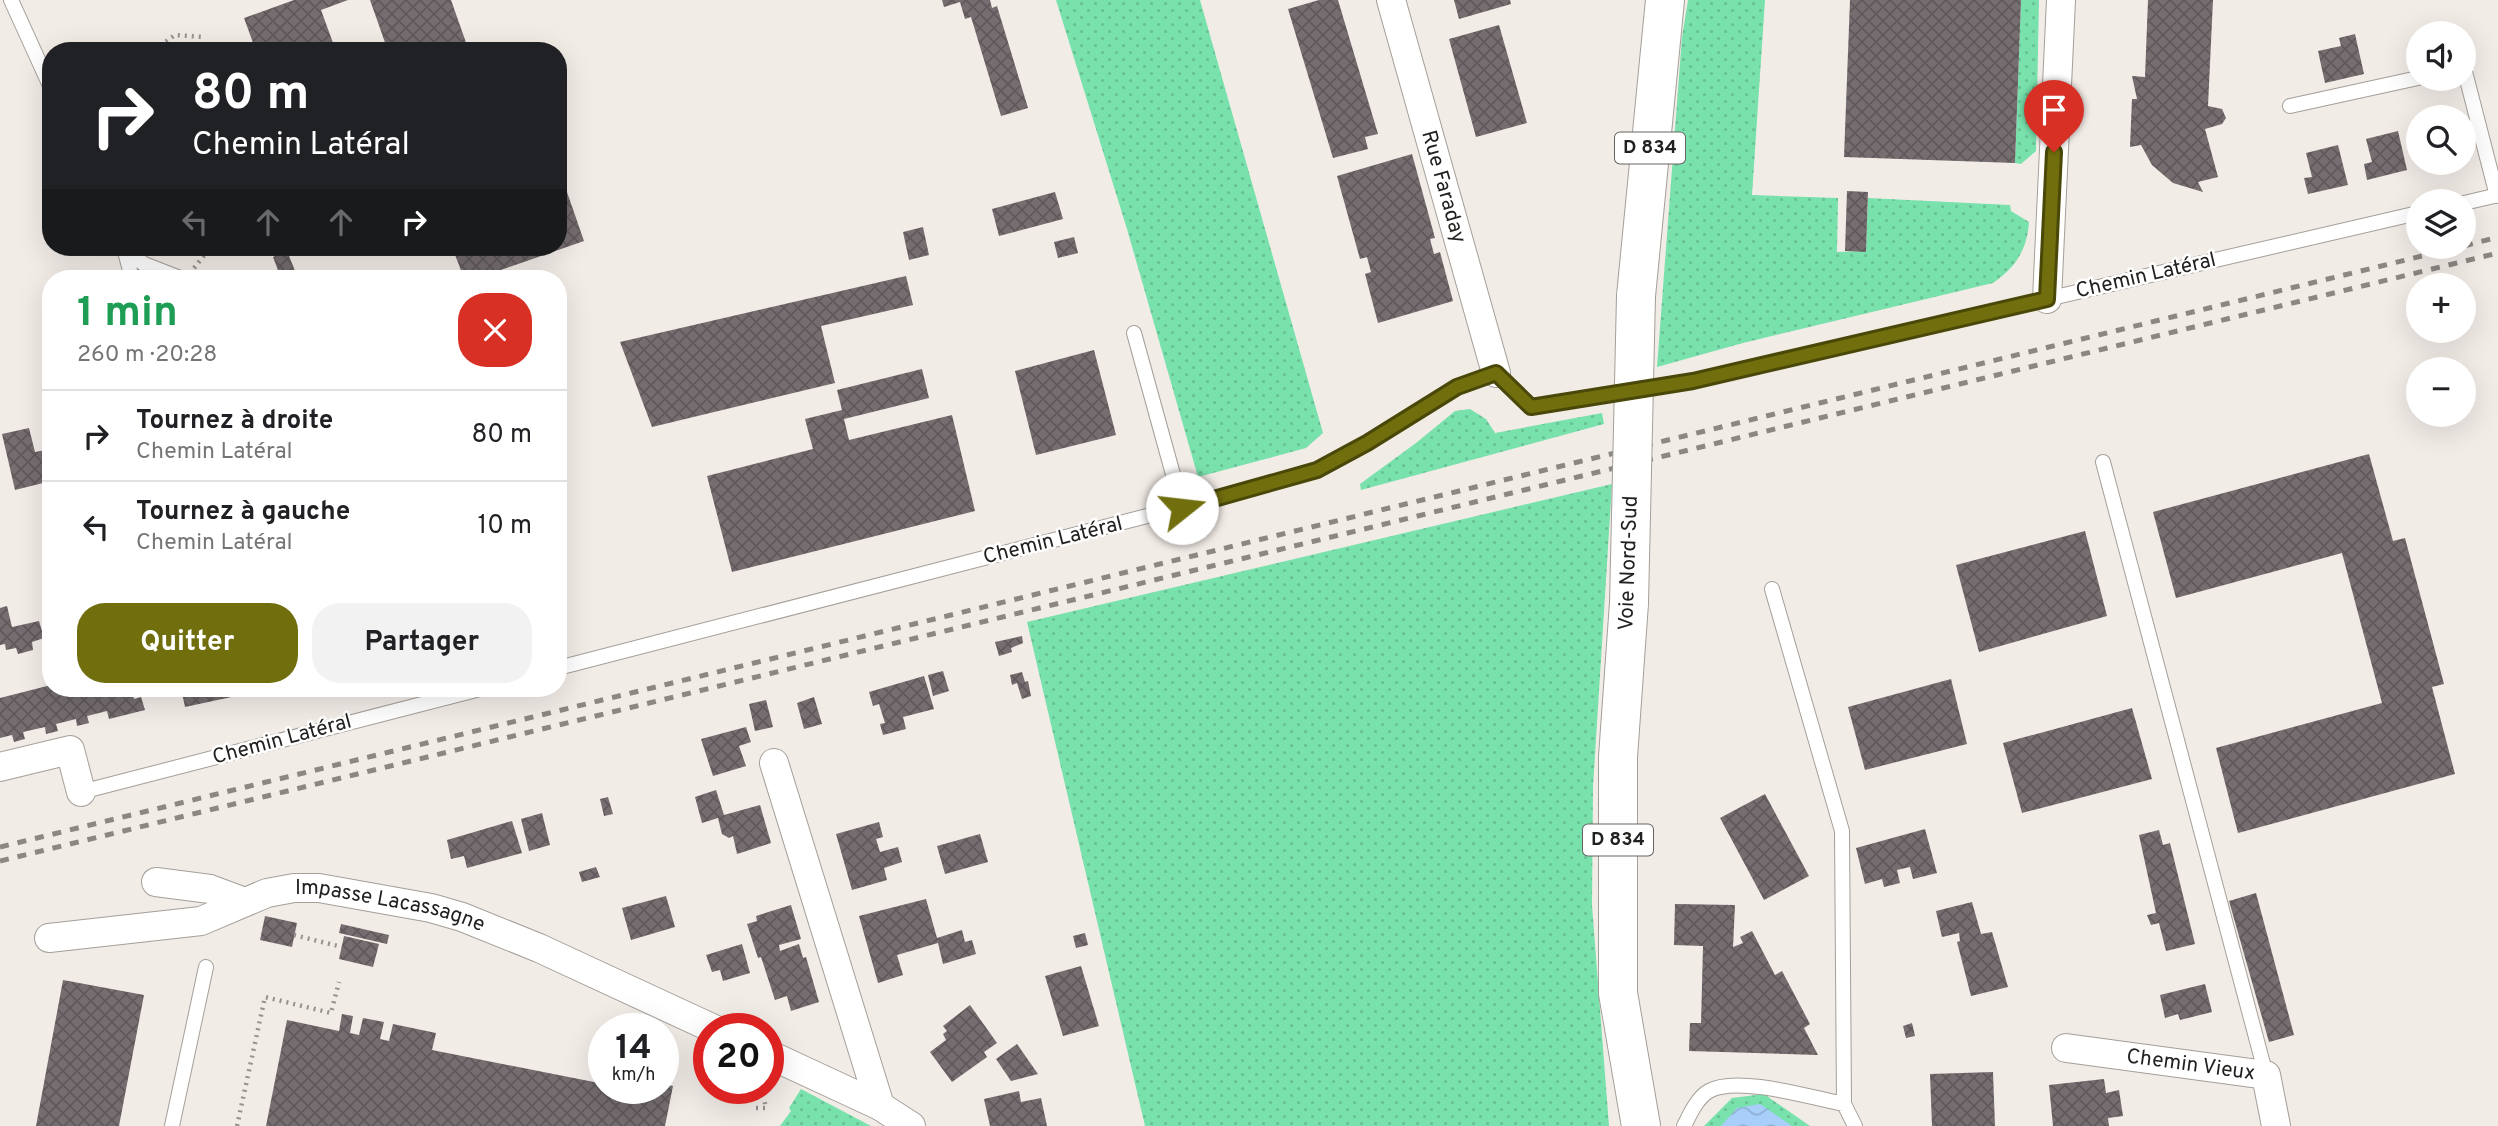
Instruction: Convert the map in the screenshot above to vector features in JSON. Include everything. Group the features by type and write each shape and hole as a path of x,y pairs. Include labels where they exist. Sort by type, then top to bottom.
{"main road":[{"name":"Voie Nord-Sud","path":"1641,1126 1618,993 1618,757 1629,603 1636,296 1665,0"}],"street":[{"name":"Rue Faraday","path":"1391,0 1496,373"},
{"path":"2047,299 2062,0"},
{"path":"0,767 70,750 81,792"},
{"path":"774,763 880,1106"},
{"path":"156,881 210,889 245,902"},
{"name":"Impasse Lacassagne","path":"49,938 201,921 267,893 293,888 318,888 431,908 471,920 539,948 693,1019"},
{"name":"Chemin Vieux","path":"2066,1048 2266,1075 2276,1126"},
{"path":"784,1061 880,1106 911,1126"}],"lane":[{"path":"11,0 42,68"},
{"path":"2290,106 2406,81"},
{"path":"2470,91 2497,195 2476,200"},
{"name":"Chemin Latéral","path":"567,666 1182,508 1317,470 1367,443 1457,387 1496,373 1531,407 1693,381 2406,217"},
{"path":"134,256 144,264 159,270"},
{"path":"1134,333 1182,508"},
{"path":"2103,462 2266,1075"},
{"path":"1772,589 1842,831 1844,1104 1855,1126"},
{"name":"Chemin Latéral","path":"81,792 449,697"},
{"path":"172,1126 206,967"},
{"path":"1684,1126 1694,1106 1709,1091 1725,1086 1752,1086 1844,1104"}],"path":[{"path":"165,42 175,35 203,37"},
{"path":"193,270 204,256"},
{"path":"294,935 342,947"},
{"path":"237,1126 265,997 331,1013 339,982"},
{"path":"756,1108 766,1108 765,1104"}],"green space":[{"path":"1056,0 1200,0 1323,433 1306,448 1198,477 1127,229"},
{"path":"1688,0 1765,0 1752,195 1838,198 1837,252 1866,251 1868,198 2010,205 2011,211 2029,222 2026,241 2014,264 1993,283 1743,343 1657,367 1682,37"},
{"path":"2021,0 2039,0 2036,151 2021,164 2015,163"},
{"path":"1470,409 1486,419 1495,433 1602,413 1604,424 1361,490 1360,484 1455,411"},
{"path":"1612,484 1593,787 1592,905 1609,1126 1145,1126 1027,622"},
{"path":"801,1089 871,1126 780,1126 791,1111 789,1108"},
{"path":"1764,1094 1810,1126 1704,1126 1732,1098"}],"water":[{"path":"1760,1104 1792,1126 1721,1126 1737,1108"}],"building":[{"path":"294,0 348,0 321,10 333,42 253,42 244,18"},
{"path":"370,0 451,0 466,42 385,42"},
{"path":"942,0 990,0 992,8 997,6 1028,108 1001,116 971,17 965,19 960,2 944,7"},
{"path":"1319,0 1338,0 1378,134 1365,137 1368,149 1333,158 1288,9"},
{"path":"1454,0 1510,0 1511,4 1459,19"},
{"path":"1850,0 2021,0 2015,163 1844,157"},
{"path":"2148,0 2213,0 2208,106 2222,109 2226,118 2222,124 2205,129 2218,177 2198,182 2203,192 2173,183 2152,165 2141,145 2130,147 2132,99 2137,99 2132,76 2145,77"},
{"path":"1499,25 1527,123 1476,137 1449,39"},
{"path":"2355,34 2364,74 2325,83 2318,51 2341,46 2339,38"},
{"path":"2398,131 2406,170 2367,180 2364,164 2372,162 2366,139"},
{"path":"2338,145 2348,185 2308,194 2304,178 2312,177 2306,153"},
{"path":"1412,154 1435,238 1430,239 1434,254 1440,252 1453,301 1378,323 1365,274 1371,272 1367,257 1360,259 1337,176"},
{"path":"1847,191 1868,192 1866,252 1845,251"},
{"path":"567,192 584,241 567,247"},
{"path":"1055,192 1063,219 999,236 992,209"},
{"path":"923,227 929,255 909,260 903,232"},
{"path":"1074,237 1078,253 1058,258 1054,242"},
{"path":"289,256 295,270 278,270 273,257"},
{"path":"455,256 541,256 501,270 461,270"},
{"path":"906,276 913,305 821,326 835,383 652,427 620,342"},
{"path":"1094,350 1116,435 1036,455 1015,371"},
{"path":"922,369 929,398 844,419 849,440 952,415 975,511 732,572 707,476 813,449 805,419 842,410 837,390"},
{"path":"29,428 35,452 42,451 42,483 15,490 2,434"},
{"path":"2369,454 2393,541 2405,538 2444,684 2432,687 2455,774 2238,833 2216,748 2382,703 2342,553 2176,598 2153,512"},
{"path":"2085,531 2107,616 1979,652 1956,565"},
{"path":"7,606 12,627 39,621 42,639 32,642 33,650 18,654 16,648 6,650 5,644 0,645 0,608"},
{"path":"1022,636 1023,643 1011,648 1012,652 999,656 995,642"},
{"path":"943,671 949,691 933,696 928,675"},
{"path":"1022,672 1025,682 1028,681 1031,696 1022,699 1017,683 1012,685 1010,675"},
{"path":"924,676 934,709 903,717 906,729 883,735 880,724 885,723 879,704 873,706 869,692"},
{"path":"1951,679 1967,744 1865,770 1848,707"},
{"path":"42,687 42,697 141,697 145,710 109,719 107,711 87,716 89,723 77,726 76,719 56,724 58,731 46,734 45,727 23,732 25,739 14,742 12,735 0,738 0,698"},
{"path":"183,697 231,697 185,707"},
{"path":"814,697 822,724 804,729 797,703"},
{"path":"766,700 773,727 755,731 749,704"},
{"path":"2132,708 2152,779 2022,813 2003,743"},
{"path":"746,727 751,742 739,746 746,766 713,776 701,739"},
{"path":"716,790 724,815 760,805 771,843 737,854 733,836 729,838 722,834 718,818 702,823 695,797"},
{"path":"1765,794 1809,876 1764,900 1720,818"},
{"path":"608,797 613,814 604,816 600,799"},
{"path":"542,813 550,845 529,851 521,819"},
{"path":"512,821 522,853 467,868 464,856 451,859 447,840"},
{"path":"879,822 883,837 876,839 880,852 898,847 902,862 884,868 887,880 852,890 836,834"},
{"path":"1925,829 1937,873 1913,879 1910,867 1897,870 1900,883 1884,887 1882,879 1865,884 1856,848"},
{"path":"2159,830 2163,845 2170,843 2195,944 2166,951 2159,923 2151,925 2147,915 2156,913 2139,835"},
{"path":"980,834 988,862 945,874 937,846"},
{"path":"596,867 600,877 582,882 579,872"},
{"path":"2256,893 2294,1035 2269,1042 2229,901"},
{"path":"666,896 675,927 631,940 622,908"},
{"path":"926,899 937,938 962,930 965,942 972,940 976,954 943,964 938,943 897,955 903,975 878,983 859,916"},
{"path":"1972,902 1981,934 1992,932 2008,987 1971,996 1957,942 1960,941 1959,933 1942,937 1936,911"},
{"path":"1675,904 1735,905 1733,947 1743,943 1740,937 1752,931 1775,975 1782,971 1810,1024 1804,1028 1818,1055 1689,1051 1690,1023 1701,1023 1703,946 1674,945"},
{"path":"791,905 801,939 779,945 780,951 799,944 803,958 806,957 819,1002 791,1011 787,996 775,1000 747,924 757,921 756,916"},
{"path":"265,916 297,923 292,947 260,940"},
{"path":"341,924 389,935 387,944 339,933"},
{"path":"1085,933 1088,945 1076,948 1073,936"},
{"path":"344,936 379,944 373,967 339,959"},
{"path":"742,944 750,973 723,981 720,970 712,972 706,955"},
{"path":"1081,966 1099,1026 1063,1036 1045,976"},
{"path":"63,980 144,995 119,1126 36,1126"},
{"path":"2205,984 2212,1012 2180,1020 2178,1014 2165,1018 2160,995"},
{"path":"970,1005 997,1043 984,1052 987,1057 952,1082 930,1052 946,1040 943,1034 947,1031 943,1026"},
{"path":"342,1014 353,1016 350,1033 359,1035 363,1018 384,1022 380,1039 389,1041 393,1024 436,1033 432,1050 588,1081 588,1104 669,1104 665,1126 266,1126 287,1020 339,1031"},
{"path":"1912,1023 1915,1036 1906,1038 1903,1026"},
{"path":"1017,1044 1038,1074 1011,1081 996,1059"},
{"path":"1993,1072 1995,1126 1932,1126 1930,1074"},
{"path":"2104,1079 2106,1093 2119,1090 2123,1116 2108,1118 2109,1126 2053,1126 2049,1085"},
{"path":"1019,1091 1021,1102 1041,1098 1047,1126 990,1126 984,1099"}],"railway":[{"path":"2476,243 2498,237"},
{"path":"0,861 2498,253"},
{"path":"0,847 2410,259"}],"route":[{"path":"1182,508 1317,470 1367,443 1457,387 1496,373 1531,407 1693,381 2047,299 2054,152"}]}
